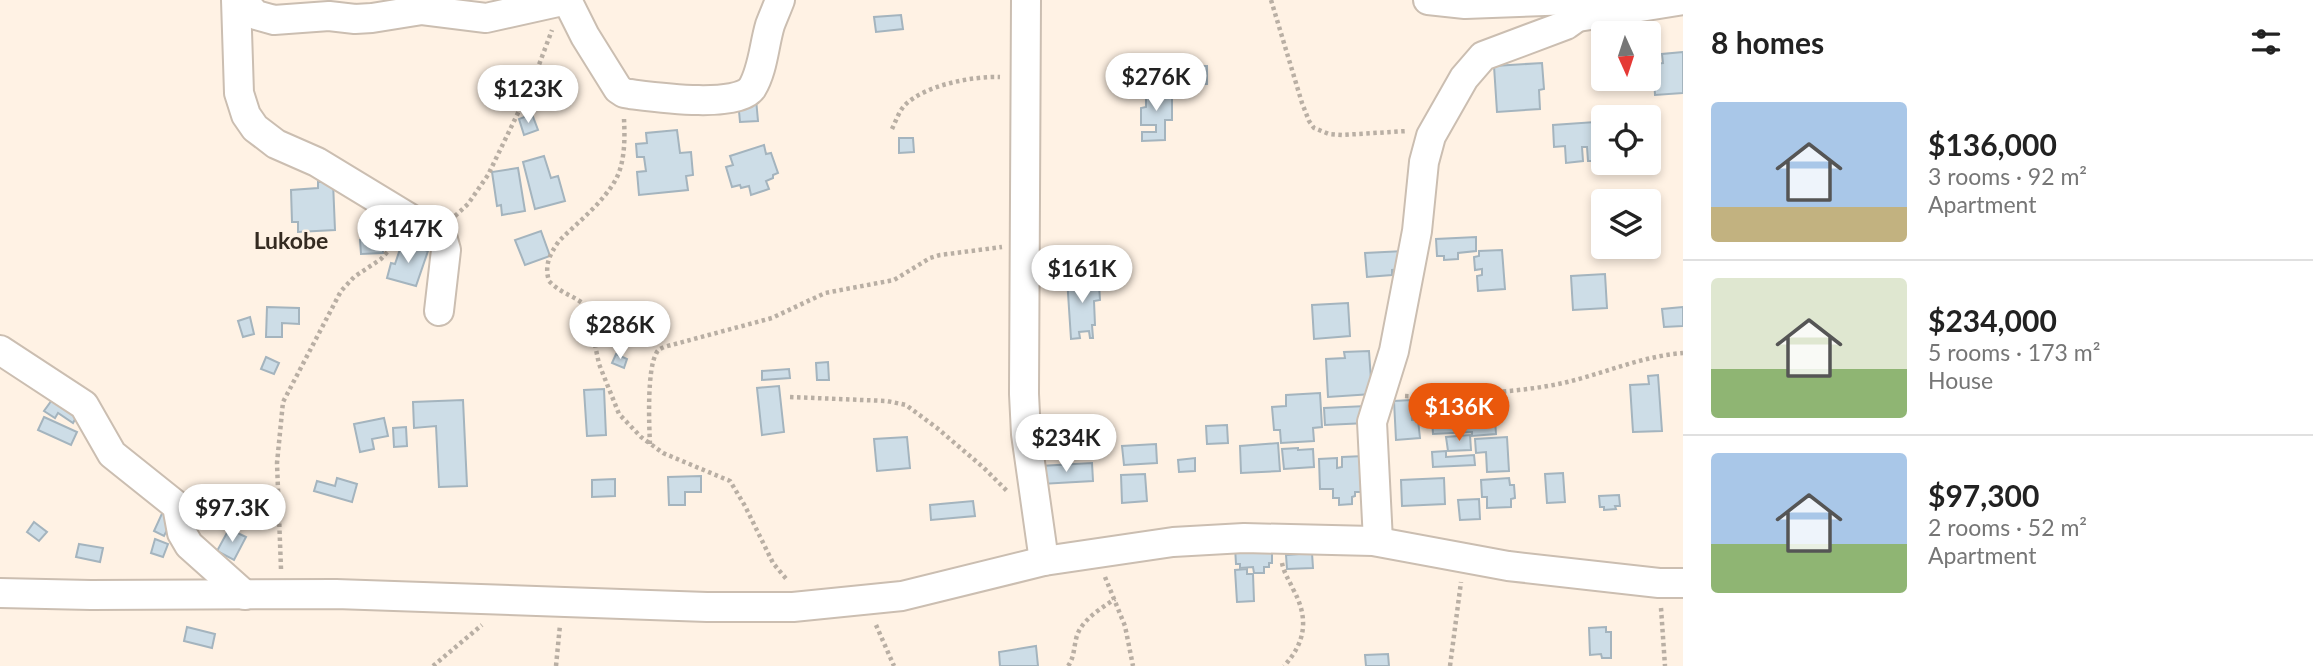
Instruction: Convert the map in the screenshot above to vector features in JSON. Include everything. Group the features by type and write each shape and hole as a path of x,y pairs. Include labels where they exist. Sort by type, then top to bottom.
{"street":[{"path":"236,0 239,93 246,114 255,128 276,144 317,162 442,236 445,245 439,311"},
{"path":"242,0 256,15 274,20 329,16 372,18 422,10 486,18 569,3 585,36 616,87 624,93 697,100 727,99 748,92 759,68 780,0"},
{"path":"1026,0 1024,394 1026,434 1044,561"},
{"path":"1428,0 1465,4 1580,6 1683,0"},
{"path":"1378,541 1372,422 1394,351 1417,231 1424,162 1434,129 1464,78 1483,56 1555,30 1580,6"},
{"path":"0,350 84,405 112,454 177,506 182,533 189,545 245,595"},
{"path":"0,593 282,595 707,607 800,606 902,596 1044,561 1206,539 1278,538 1378,541 1508,566 1671,583"}],"path":[{"path":"1271,0 1302,103 1314,128 1329,134 1342,135 1434,129"},
{"path":"282,595 277,463 283,402 341,291 354,277 391,250 397,240 417,223 452,219 481,187 531,86 551,32 569,3"},
{"path":"892,129 904,105 916,96 941,86 972,78 1026,80"},
{"path":"624,93 625,140 616,178 604,195 559,241 546,271 552,285 587,307 599,363 619,414 650,444 678,460 721,476 734,485 773,563 789,582 800,606"},
{"path":"650,444 650,391 654,356 658,350 772,318 825,293 894,280 930,258 940,255 1024,244"},
{"path":"1380,395 1423,397 1538,387 1683,353"},
{"path":"790,397 887,401 906,405 985,468 1038,523"},
{"path":"1278,538 1283,568 1297,599 1303,626 1301,642 1284,666"},
{"path":"1096,554 1125,626 1133,666"},
{"path":"1450,666 1461,582 1461,571 1452,555"},
{"path":"1665,666 1671,583"},
{"path":"1068,666 1072,661 1079,630 1115,599"},
{"path":"433,666 513,600"},
{"path":"863,600 894,666"},
{"path":"556,666 562,602"}],"building":[{"path":"901,15 903,29 876,32 874,17"},
{"path":"1683,52 1683,93 1655,95 1655,91 1661,91 1662,54"},
{"path":"1542,63 1544,89 1539,90 1540,109 1497,112 1494,66"},
{"path":"1207,66 1207,84 1157,85 1157,67"},
{"path":"1146,87 1161,87 1161,93 1172,93 1172,120 1165,120 1165,140 1142,141 1142,132 1156,132 1156,125 1141,125 1141,108 1146,107"},
{"path":"756,99 758,121 740,122 738,100"},
{"path":"532,114 538,130 524,135 519,119"},
{"path":"1591,122 1591,161 1588,161 1587,147 1582,147 1583,161 1566,163 1565,146 1554,147 1553,125"},
{"path":"677,130 680,153 691,152 693,175 686,176 688,190 639,195 637,172 646,171 644,157 637,157 636,144 647,143 646,133"},
{"path":"899,138 913,138 914,152 899,153"},
{"path":"764,145 766,154 771,153 778,173 766,181 769,189 751,195 749,186 732,187 726,167 733,165 730,156"},
{"path":"544,156 551,178 558,176 565,201 535,209 523,162"},
{"path":"518,168 525,211 502,215 501,205 497,206 492,172"},
{"path":"318,182 333,182 335,230 298,232 298,222 292,222 291,190 318,188"},
{"path":"541,231 550,256 525,265 515,240"},
{"path":"1476,237 1476,251 1458,253 1458,259 1444,260 1444,256 1437,256 1436,239"},
{"path":"383,239 383,253 361,254 360,240"},
{"path":"402,243 428,251 416,286 387,278 391,263 395,264"},
{"path":"1502,250 1505,289 1478,291 1477,276 1482,275 1482,269 1475,270 1474,257 1479,256 1479,251"},
{"path":"1404,251 1405,269 1392,270 1392,275 1367,277 1365,253"},
{"path":"1605,274 1607,308 1573,310 1571,276"},
{"path":"1093,276 1093,286 1099,285 1100,300 1094,301 1093,338 1090,338 1089,331 1079,332 1080,338 1071,339 1067,278"},
{"path":"1348,303 1350,336 1314,339 1312,305"},
{"path":"267,307 299,308 299,324 282,323 282,337 266,337"},
{"path":"1683,307 1683,326 1664,327 1662,309"},
{"path":"250,317 254,334 243,337 238,321"},
{"path":"1369,351 1372,394 1328,397 1326,359 1345,358 1344,352"},
{"path":"616,354 627,359 624,368 612,363"},
{"path":"266,357 279,363 274,374 261,369"},
{"path":"828,362 829,380 817,380 816,363"},
{"path":"789,369 790,378 762,380 762,371"},
{"path":"1658,375 1662,431 1633,432 1630,385 1649,384 1648,376"},
{"path":"779,386 784,432 762,435 757,388"},
{"path":"604,389 606,435 587,436 584,390"},
{"path":"1320,393 1322,427 1313,428 1314,441 1281,443 1280,430 1274,430 1272,407 1286,406 1286,395"},
{"path":"54,397 79,412 73,423 58,413 55,418 44,411"},
{"path":"1465,399 1466,407 1494,405 1496,434 1433,434 1431,404"},
{"path":"463,400 467,486 439,487 436,426 414,428 413,402"},
{"path":"1411,400 1412,420 1418,420 1420,438 1396,440 1394,401"},
{"path":"1366,406 1367,423 1325,425 1324,408"},
{"path":"44,417 77,432 71,445 38,430"},
{"path":"384,418 388,436 372,439 374,449 360,452 354,424"},
{"path":"1227,425 1228,443 1207,444 1206,426"},
{"path":"406,427 407,446 394,447 393,428"},
{"path":"1470,435 1471,450 1448,451 1446,437"},
{"path":"907,437 910,468 877,471 874,439"},
{"path":"1507,437 1509,471 1487,472 1486,452 1476,453 1475,439"},
{"path":"1278,443 1280,471 1241,473 1240,446"},
{"path":"1156,444 1157,463 1124,465 1122,446"},
{"path":"1282,449 1313,449 1314,467 1284,469"},
{"path":"1446,451 1446,457 1474,455 1475,465 1433,467 1432,452"},
{"path":"1364,456 1366,487 1361,487 1361,492 1355,492 1352,504 1339,505 1339,498 1333,498 1333,489 1320,489 1319,459 1337,458 1337,468 1342,467 1342,457"},
{"path":"1195,458 1195,471 1179,472 1178,460"},
{"path":"1092,463 1093,481 1041,484 1040,466"},
{"path":"1563,473 1565,502 1547,503 1545,474"},
{"path":"1145,474 1147,501 1122,503 1121,475"},
{"path":"701,476 701,492 685,492 685,505 669,505 668,477"},
{"path":"337,478 357,484 352,502 314,491 317,481 335,486"},
{"path":"1444,478 1445,504 1402,506 1401,480"},
{"path":"1509,478 1510,485 1514,485 1515,498 1511,499 1511,507 1487,508 1487,497 1482,497 1481,480"},
{"path":"615,479 615,496 592,497 592,480"},
{"path":"1619,495 1620,506 1615,506 1616,509 1604,510 1604,507 1600,507 1599,496"},
{"path":"1479,499 1480,519 1460,520 1458,500"},
{"path":"973,501 975,516 931,520 930,505"},
{"path":"165,507 176,512 164,536 154,531"},
{"path":"34,522 47,532 39,541 27,532"},
{"path":"229,529 246,537 234,560 217,551"},
{"path":"155,539 168,544 163,557 151,553"},
{"path":"79,544 103,548 100,562 76,557"},
{"path":"1272,546 1272,563 1269,563 1269,567 1264,567 1264,573 1254,573 1253,567 1240,568 1240,564 1236,564 1235,547"},
{"path":"1312,553 1313,568 1287,569 1286,555"},
{"path":"1247,569 1247,574 1253,574 1254,601 1237,602 1235,570"},
{"path":"187,627 215,634 212,648 184,641"},
{"path":"1606,627 1606,632 1611,632 1611,658 1602,658 1601,654 1590,655 1589,628"},
{"path":"1036,646 1038,666 1000,666 999,652"},
{"path":"1388,654 1389,666 1366,666 1365,655"}],"district":[{"name":"Lukobe","path":"291,240"}]}
